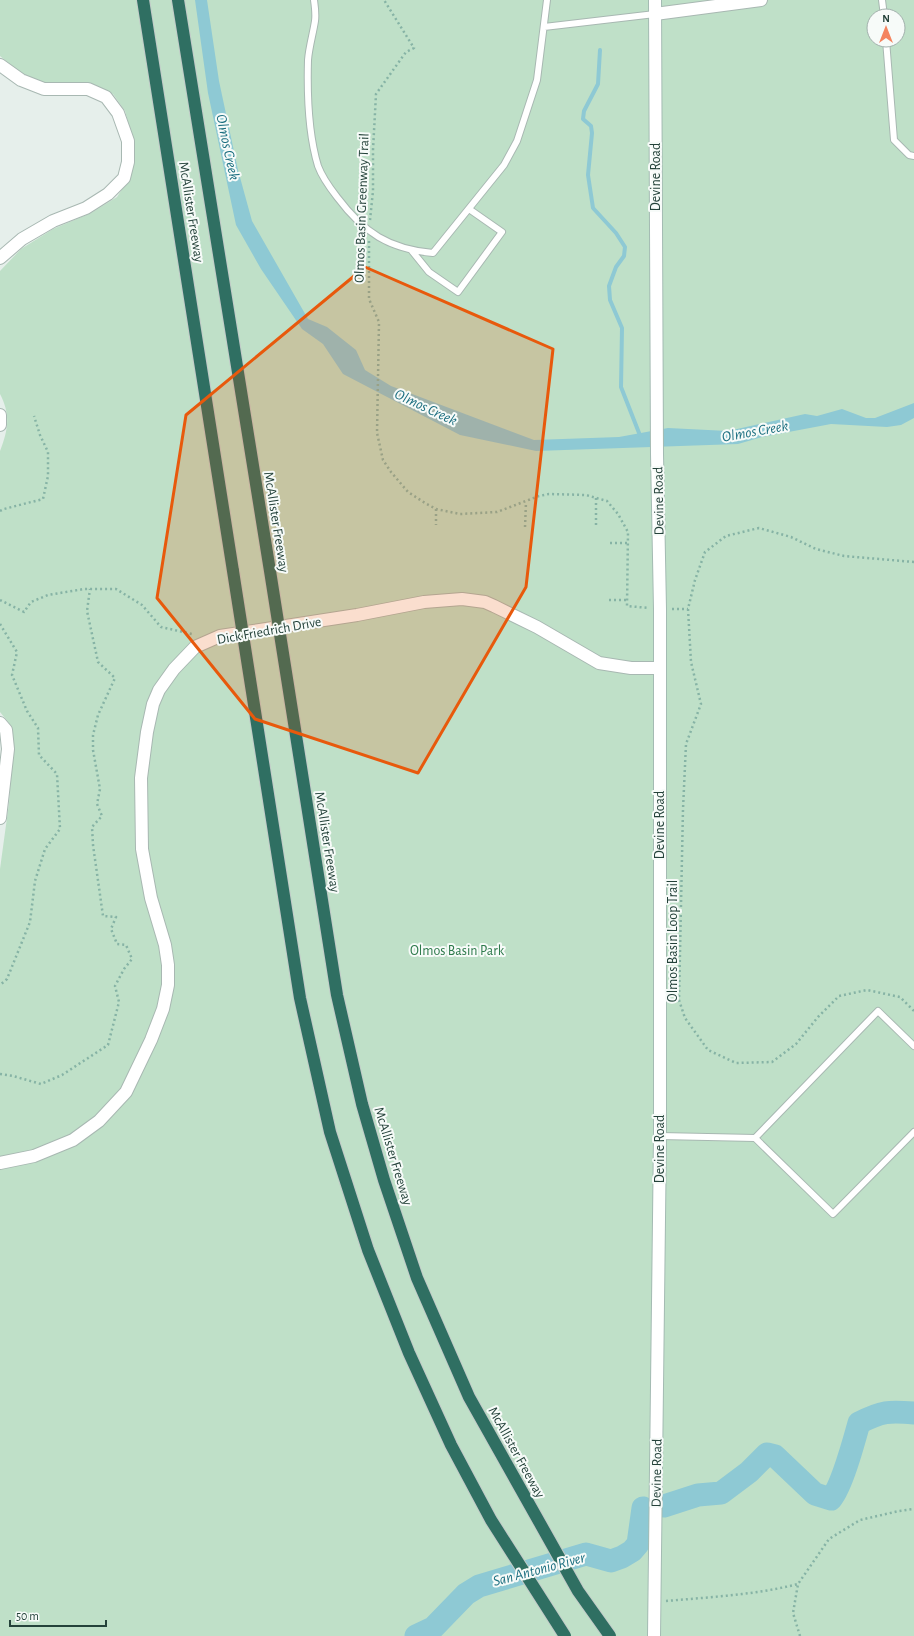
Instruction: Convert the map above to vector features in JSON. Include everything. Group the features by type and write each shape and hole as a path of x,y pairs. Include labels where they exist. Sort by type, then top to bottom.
{"highway":[{"name":"McAllister Freeway","path":"143,0 300,998 330,1132 368,1250 409,1353 451,1445 491,1520 565,1636"},
{"name":"McAllister Freeway","path":"178,0 337,995 362,1104 384,1180 417,1278 469,1397 578,1591 610,1636"}],"street":[{"name":"Devine Road","path":"654,1636 660,1136 660,609 656,414 655,0"},
{"path":"655,14 761,0"},
{"path":"0,65 21,80 44,89 88,89 106,97 118,113 128,141 128,162 124,178 108,194 86,208 53,220 22,238 0,258"},
{"path":"0,415 0,425"},
{"name":"Dick Friedrich Drive","path":"0,1163 34,1156 74,1140 99,1121 126,1092 151,1040 163,1009 168,986 168,965 166,945 151,898 142,849 141,778 147,732 153,704 159,690 174,669 195,647 220,636 357,615 424,602 462,599 485,602 494,606 599,663 631,668 659,668"},
{"path":"0,723 6,730 8,749 0,818"}],"lane":[{"path":"314,0 316,19 308,59 311,128 319,167 330,188 358,223 379,238 412,251 433,253 504,165 517,141 537,80 547,0"},
{"path":"544,27 655,14"},
{"path":"887,48 894,140 909,155 914,156"},
{"path":"412,251 429,272 458,292 502,232 469,209"},
{"path":"755,1138 878,1011 914,1046"},
{"path":"660,1136 755,1138 834,1214 914,1132"}],"path":[{"name":"Olmos Basin Greenway Trail","path":"384,0 414,48 406,52 376,94 373,150 373,191 368,254 370,298 379,322 376,413 377,433 383,460 408,492 436,509 460,514 497,512 549,494 586,495 607,501 618,514 628,532 627,600"},
{"path":"0,511 43,499 48,476 48,452 40,435 34,416"},
{"path":"596,498 596,528"},
{"path":"525,527 526,502"},
{"path":"436,509 436,525"},
{"name":"Olmos Basin Loop Trail","path":"914,562 844,556 816,549 791,537 759,528 726,536 705,552 695,580 688,609 691,662 701,704 686,744 683,809 679,1000 685,1018 708,1050 736,1063 772,1062 796,1044 818,1017 839,996 867,990 900,997 914,1011"},
{"path":"610,543 629,543"},
{"path":"0,1074 41,1084 62,1075 108,1045 119,1002 115,986 124,969 132,959 126,945 117,944 111,929 116,917 103,916 93,845 92,827 102,816 97,804 100,789 93,750 93,735 98,716 115,678 98,662 87,610 90,589"},
{"path":"0,600 24,612 31,602 48,595 90,589 116,589 142,605 161,627 188,634 194,634"},
{"path":"609,600 627,600 627,606 660,609 688,609"},
{"path":"0,624 17,652 12,675 27,711 38,728 39,755 57,774 60,829 44,849 35,881 30,922 7,979 0,985"},
{"path":"800,1636 793,1613 798,1584 829,1539 860,1520 914,1509"},
{"path":"654,1602 770,1592 798,1584"}],"highlighted area":[{"path":"365,267 553,349 526,587 418,773 255,719 157,598 186,415"}],"green space":[{"name":"Olmos Basin Park","path":"0,0 914,0 914,1636 0,1636 0,869 9,803 13,747 9,723 0,712 0,451 5,436 7,416 0,394 0,271 21,249 53,229 91,213 117,197 128,180 133,140 125,111 113,94 90,84 46,84 22,74 0,56"}],"water":[{"name":"Olmos Creek","path":"195,0 207,0 219,81 238,170 252,221 308,319 327,327 356,350 365,370 391,386 534,440 619,437 668,428 728,431 805,414 817,416 842,409 866,418 875,418 914,403 914,418 901,425 887,427 831,424 762,437 738,444 536,451 460,435 343,374 323,344 302,329 261,269 236,225 208,93"}],"waterway":[{"path":"600,50 598,84 584,111 583,119 591,126 592,133 588,175 593,208 616,233 625,247 624,256 616,267 609,286 610,300 622,328 621,387 641,438"},
{"name":"San Antonio River","path":"664,1506 698,1495 721,1493 749,1472 767,1454 775,1456 815,1494 831,1499 843,1474 859,1423 880,1414 898,1412 914,1413"},
{"name":"San Antonio River","path":"416,1636 433,1628 466,1594 479,1586 586,1554 611,1561 622,1557 632,1551 638,1544 643,1508"}]}
